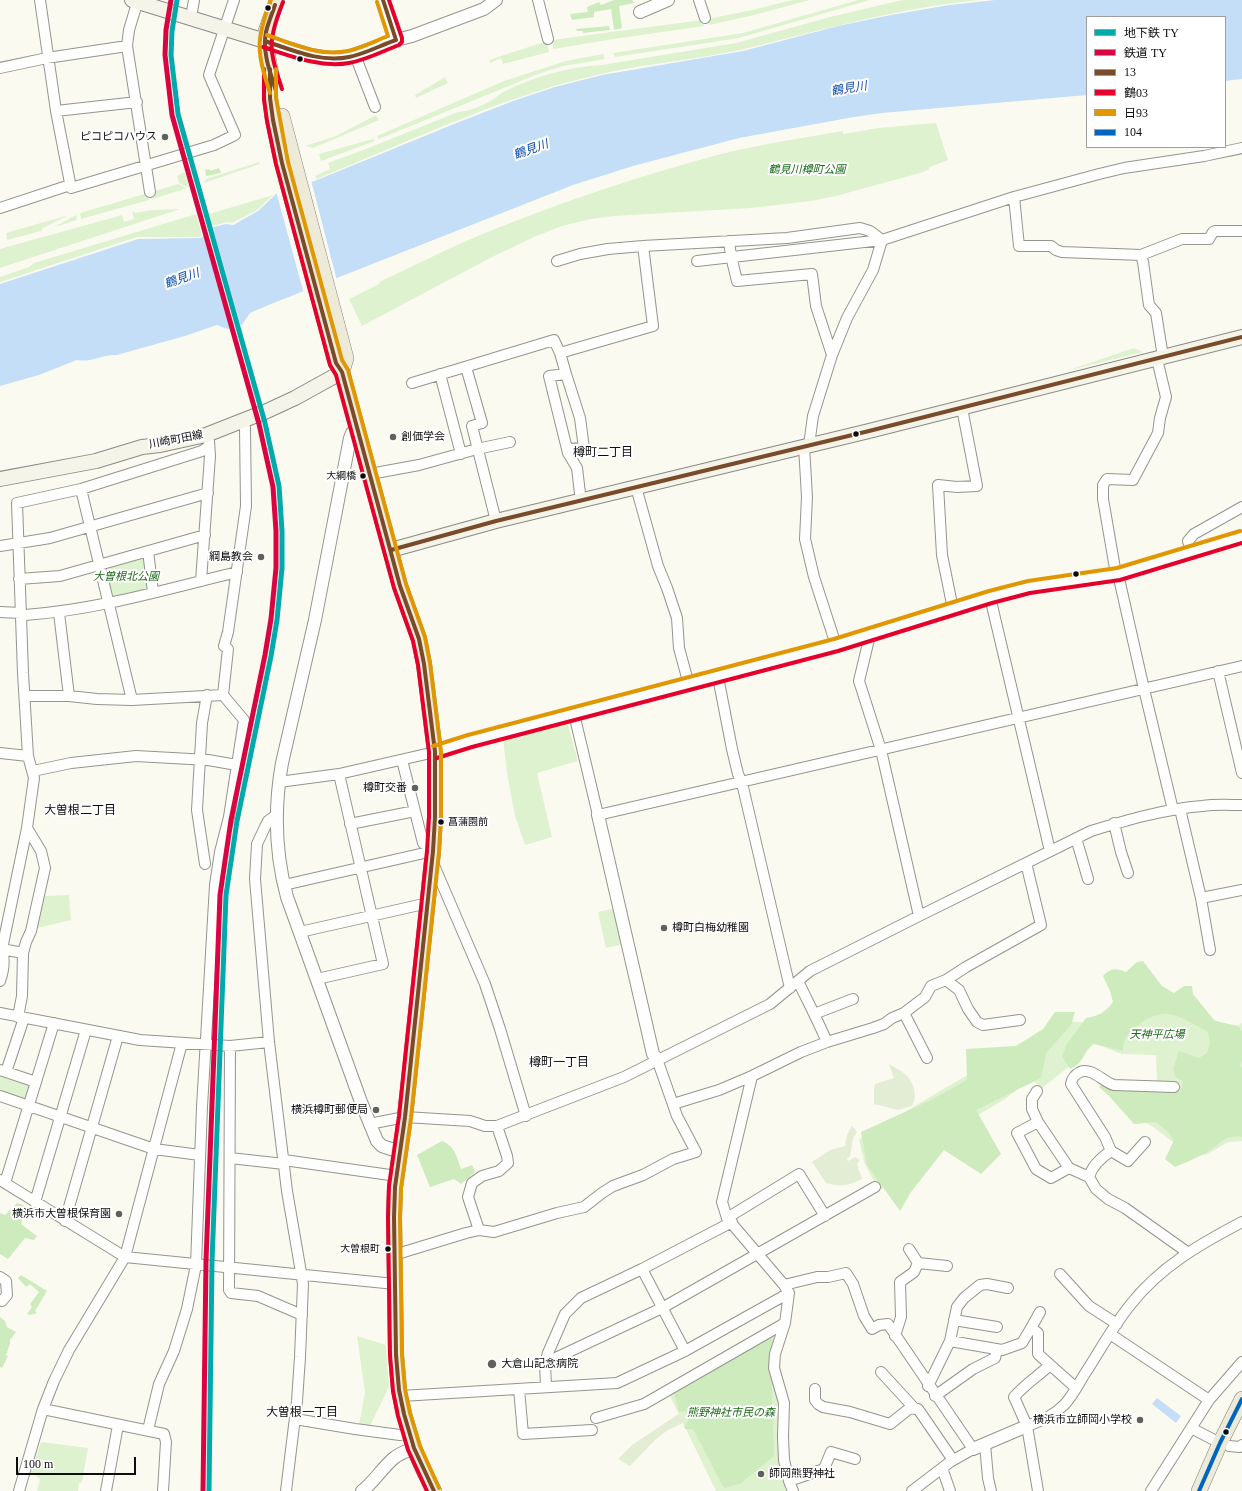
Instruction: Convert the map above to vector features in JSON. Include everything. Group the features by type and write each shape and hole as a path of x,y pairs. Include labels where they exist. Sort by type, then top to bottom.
{"main road":[{"path":"277,0 264,41 288,161 406,607 419,639 428,690 435,752 435,817 428,903 394,1206 396,1355 400,1396 414,1448 434,1491"},
{"path":"136,1 264,41"},
{"path":"391,550 496,521 581,502 636,487 962,408 1242,337"},
{"name":"川崎町田線","path":"0,479 96,461 142,447 210,440 243,420 295,398 341,364"},
{"path":"1199,1491 1230,1445 1242,1399"},
{"path":"1210,1491 1242,1419"}],"street":[{"path":"40,0 47,58 71,188 214,145 235,134 209,75 234,0"},
{"path":"191,18 194,0"},
{"path":"383,0 396,40"},
{"path":"264,41 320,57 339,58 354,55 412,36 484,9 496,0"},
{"path":"538,0 548,39"},
{"path":"640,12 668,0"},
{"path":"699,0 705,18"},
{"path":"136,1 127,46 150,192"},
{"path":"0,68 47,58 127,46"},
{"path":"354,55 375,107"},
{"path":"56,112 137,102"},
{"path":"697,261 882,240 1014,197 1112,171 1204,156 1242,148"},
{"path":"0,208 70,185"},
{"path":"1014,197 1019,246 1051,246 1062,252 1141,255 1182,239 1209,239 1215,231 1242,231"},
{"path":"557,261 591,252 643,246 729,240 787,238 860,228 870,231 882,240"},
{"path":"729,240 737,281 812,274 816,306 832,355"},
{"path":"836,645 814,577 805,539 807,497 806,446 812,416 832,355 847,318 873,270 882,240"},
{"path":"560,353 653,326 643,246"},
{"path":"1141,255 1149,305 1156,313 1160,358 1166,397 1160,418 1158,433 1132,480 1107,479 1103,485 1103,499 1117,574 1144,689 1201,898 1210,950"},
{"path":"412,383 554,340 560,353 580,418 584,448 567,449"},
{"path":"466,367 482,423 472,426 496,521"},
{"path":"440,374 461,454"},
{"path":"566,374 549,376 568,453 577,468 581,502"},
{"path":"953,609 942,555 938,485 957,487 977,486 962,408"},
{"path":"148,1430 159,1384 174,1351 187,1310 196,1265 205,1045 217,872 229,817 244,720 223,695 228,649 224,646 228,632 246,506 245,428 243,420"},
{"path":"358,428 352,433 350,438 314,620 278,782 276,815 284,885 369,1124 379,1144 388,1149 400,1152"},
{"path":"0,981 3,973 4,958 2,949 27,828 34,778 28,756 19,579 17,503 81,489 202,451 210,440"},
{"path":"201,581 208,493 210,440"},
{"path":"370,474 420,465 477,449 510,442"},
{"path":"636,487 658,566 668,588 677,618 679,648 689,685"},
{"path":"81,489 132,700"},
{"path":"0,546 50,538 208,493"},
{"path":"1191,552 1188,542 1194,534 1242,507"},
{"path":"19,579 60,576 205,535"},
{"path":"278,782 339,774 435,752 470,741 689,685 836,645 990,597 1030,587 1117,574 1242,537"},
{"path":"148,551 153,592"},
{"path":"0,612 21,613 25,615 59,613 108,603 237,572"},
{"path":"990,597 1050,851"},
{"path":"59,613 69,696"},
{"path":"870,635 859,682 881,750 919,916"},
{"path":"598,815 742,783 1242,666"},
{"path":"1218,672 1242,773"},
{"path":"718,677 738,774 742,783 794,985 817,1017 827,1042"},
{"path":"205,864 197,810 199,759 206,695"},
{"path":"25,696 69,696 97,699 132,700 223,695"},
{"path":"394,1255 479,1230 494,1232 557,1213 584,1207 602,1192 613,1186 643,1175 673,1159 696,1152 677,1116 657,1060 653,1054 574,714"},
{"path":"0,753 28,756"},
{"path":"33,771 71,763 136,756 199,759 237,765"},
{"path":"402,760 424,843 432,856 485,984 526,1116"},
{"path":"317,979 383,964 339,774"},
{"path":"369,1124 405,1118 470,1121 485,1126 497,1126 526,1116 624,1077 770,1004 810,971 1091,831 1177,809 1203,805 1242,805"},
{"path":"350,824 415,811"},
{"path":"276,815 268,821 257,844 255,879 269,1042 284,1162 303,1284 300,1357 295,1419 286,1491"},
{"path":"1114,824 1128,873"},
{"path":"27,828 41,851 45,868 31,932 23,953 21,1017 3,1071 36,1082"},
{"path":"1076,838 1088,879"},
{"path":"284,885 360,868 432,856"},
{"path":"673,1104 719,1090 801,1052 827,1042 873,1028 904,1013 925,997 931,986 946,980 966,967 1042,925 1026,863"},
{"path":"1201,898 1242,890"},
{"path":"300,932 428,903"},
{"path":"2,949 23,953"},
{"path":"946,980 959,990 977,1022 983,1025 1020,1020"},
{"path":"814,1014 853,999"},
{"path":"0,1013 140,1040 230,1046 269,1042"},
{"path":"904,1013 927,1058"},
{"path":"54,1024 29,1106 2,1182 124,1257 395,1284"},
{"path":"35,1202 86,1030"},
{"path":"65,1221 118,1036"},
{"path":"19,1491 43,1409 69,1350 124,1257 182,1044"},
{"path":"230,1046 229,1290 231,1293 258,1296 302,1315"},
{"path":"1145,1142 1128,1161 1111,1151 1105,1137 1071,1084 1072,1078 1084,1070 1090,1071 1107,1083 1114,1085 1174,1087"},
{"path":"752,1076 722,1202 730,1220 786,1289 785,1323 775,1354 774,1368 784,1403 784,1460 793,1491"},
{"path":"1037,1091 1032,1099 1032,1109 1038,1122 1069,1168 1089,1177 1096,1190 1108,1199 1125,1208 1187,1252"},
{"path":"0,1096 154,1149 200,1156"},
{"path":"1038,1122 1017,1133 1036,1169 1051,1178 1069,1168"},
{"path":"479,1230 468,1197 472,1183 482,1176 499,1171 508,1163 497,1126"},
{"path":"1089,1177 1091,1170 1105,1155 1111,1151"},
{"path":"230,1158 284,1162 397,1176"},
{"path":"546,1387 545,1363 548,1353 565,1314 581,1298 642,1269 730,1220 799,1174 825,1216"},
{"path":"545,1363 662,1308 875,1187"},
{"path":"912,1491 942,1468 973,1449 1046,1419 1064,1405 1116,1324 1147,1286 1187,1252 1208,1239 1242,1222"},
{"path":"908,1249 918,1264"},
{"path":"918,1264 947,1266"},
{"path":"895,1336 900,1317 900,1282 914,1272 918,1264"},
{"path":"642,1269 685,1351"},
{"path":"400,1396 617,1383 685,1351 786,1289 817,1277 828,1277 846,1273 853,1284 864,1316 872,1329 879,1325 888,1324 928,1386 973,1449"},
{"path":"1060,1274 1090,1306 1116,1324"},
{"path":"0,1277 6,1281 7,1296 2,1301"},
{"path":"928,1386 950,1341 957,1307 964,1298 980,1285 987,1284 1008,1288"},
{"path":"950,1341 1002,1350 1022,1343 1040,1312"},
{"path":"954,1320 997,1327"},
{"path":"596,1418 644,1404 785,1323"},
{"path":"1031,1328 1038,1333 1038,1354 1076,1388"},
{"path":"1110,1334 1209,1400"},
{"path":"935,1396 973,1369 995,1358 997,1350"},
{"path":"1151,1491 1209,1400 1242,1362"},
{"path":"1038,1491 1027,1426 1014,1397 1023,1387 1037,1378 1050,1365"},
{"path":"881,1372 915,1408 918,1409 954,1460"},
{"path":"519,1388 523,1434 592,1430"},
{"path":"815,1389 816,1400 818,1404 823,1407 850,1412 890,1424 910,1408 915,1408"},
{"path":"43,1409 164,1434 166,1442 163,1491"},
{"path":"295,1419 400,1435 410,1433"},
{"path":"106,1491 118,1425"},
{"path":"1191,1428 1230,1445"},
{"path":"985,1444 988,1478 991,1491"},
{"path":"362,1491 394,1459 414,1448"},
{"path":"789,1481 824,1469 831,1452 855,1459"},
{"path":"942,1468 950,1491"}],"green space":[{"path":"614,0 632,0 634,3 619,6 622,28 614,30 611,9 594,12 594,17 572,20 570,14 588,12 587,7 599,2 601,5"},
{"path":"792,0 810,0 709,25 708,19"},
{"path":"858,0 870,0 739,38 615,57 613,53 743,33"},
{"path":"902,0 980,0 920,8 890,14 726,53 619,70 566,83 497,105 430,131 317,179 315,176 330,169 328,163 458,112 477,107 491,101 505,91 516,86 552,73 736,43 830,17"},
{"path":"702,20 704,26 553,49 552,40"},
{"path":"609,26 610,30 583,33 583,31 577,31 576,29"},
{"path":"547,41 549,52 503,64 501,58 490,63 489,60"},
{"path":"603,54 605,59 563,66 538,74 379,139 377,136 504,81 566,61"},
{"path":"445,77 448,83 416,98 415,95"},
{"path":"376,115 379,120 313,148 305,146 336,136"},
{"name":"鶴見川樽町公園","path":"936,123 948,160 930,167 928,170 920,173 836,196 811,201 751,208 615,216 591,219 562,226 534,237 492,257 362,326 349,299 377,285 381,281 455,246 509,223 569,201 660,171 721,154 782,141 843,131 843,134 878,128"},
{"path":"373,139 375,141 321,161 319,154"},
{"path":"259,162 260,164 204,183 206,179"},
{"path":"219,168 221,173 206,176 205,170 209,169 210,171"},
{"path":"185,173 189,187 179,183 177,176"},
{"path":"178,184 187,188 153,199 152,192"},
{"path":"148,193 149,200 81,219 80,213"},
{"path":"273,195 257,210 232,223 228,222 212,226 209,214"},
{"path":"180,209 0,268 0,249 122,215 124,222 134,219 132,211 135,213 152,210"},
{"path":"196,214 202,234 201,237 137,237 0,282 0,277 29,267 34,263"},
{"path":"69,215 43,228 41,231 7,240 6,233"},
{"path":"76,215 77,220 54,227"},
{"path":"1134,348 1143,352 1066,371"},
{"name":"大曽根北公園","path":"145,556 149,589 112,598 102,566"},
{"path":"568,725 578,761 537,773 552,837 525,845 515,816 507,773 503,738"},
{"path":"69,895 71,920 37,928 44,896"},
{"path":"616,908 624,944 606,948 598,912"},
{"path":"1143,961 1162,986 1174,993 1184,986 1192,986 1193,994 1215,1021 1238,1026 1242,1032 1242,1060 1240,1065 1242,1068 1242,1137 1231,1137 1206,1153 1175,1167 1165,1159 1174,1140 1168,1132 1156,1122 1134,1124 1099,1087 1102,1084 1114,1089 1180,1092 1183,1081 1176,1078 1173,1069 1179,1051 1199,1058 1207,1053 1210,1043 1208,1032 1179,1017 1163,1014 1150,1018 1136,1026 1127,1037 1124,1043 1123,1051 1094,1044 1087,1050 1079,1063 1070,1069 1062,1056 1067,1044 1086,1018 1101,1013 1113,1002 1103,976 1109,971 1114,970 1126,972 1137,962"},
{"name":"天神平広場","path":"1126,1004 1210,1018 1229,1027 1236,1027 1242,1023 1242,1141 1228,1142 1208,1154 1192,1157 1156,1129 1122,1107 1157,1089 1156,1055 1122,1054 1093,1043 1071,1065 1042,1088 1031,1079 1005,1099 960,1126 917,1163 879,1191 864,1162 859,1139 1052,1025 1066,1021 1090,1023"},
{"path":"1055,1012 1075,1012 1071,1025 1046,1053 1041,1078 976,1110 1001,1154 981,1174 944,1150 911,1192 900,1211 867,1165 861,1132 929,1101 967,1080 966,1049 1016,1046 1043,1029"},
{"path":"889,1064 904,1073 914,1087 915,1095 912,1106 898,1110 874,1104 875,1084 894,1078"},
{"path":"0,1073 33,1084 28,1101 0,1091"},
{"path":"852,1126 857,1132 853,1138 850,1157 847,1159 848,1161 855,1157 860,1160 857,1164 862,1179 844,1185 826,1183 812,1162 830,1150 845,1146 847,1135"},
{"path":"442,1141 453,1149 461,1169 472,1165 475,1172 461,1184 454,1179 430,1187 417,1155"},
{"path":"17,1203 28,1207 21,1224 37,1236 34,1240 25,1238 8,1259 0,1254 0,1213 5,1215"},
{"path":"21,1275 47,1291 35,1311 37,1313 30,1315 27,1314 32,1307 30,1304 39,1292 30,1284 26,1287 18,1278"},
{"path":"0,1317 5,1321 7,1327 16,1332 10,1340 6,1355 8,1356 2,1368 0,1367"},
{"name":"熊野神社市民の森","path":"779,1329 770,1369 779,1403 778,1449 792,1491 716,1491 669,1394"},
{"path":"357,1336 386,1345 389,1387 369,1428 359,1425 365,1392"},
{"name":"熊野神社市民の森","path":"773,1336 771,1356 774,1456 740,1484 724,1488 693,1429 685,1429 684,1426 688,1421 685,1411 679,1412 674,1394"},
{"path":"680,1413 685,1421 668,1430 653,1442 630,1466 618,1459 632,1445"},
{"path":"41,1442 88,1448 82,1482 79,1483 78,1491 37,1491 40,1479 31,1472"}],"water":[{"name":"鶴見川","path":"995,0 1242,0 1242,79 1226,81 1226,16 1086,16 1086,95 882,113 854,117 739,138 633,166 573,185 276,302 250,313 242,325 227,329 217,325 185,336 117,355 82,361 77,360 39,375 0,386 0,284 138,239 201,238 213,227 226,224 233,225 258,211 277,193 317,180 454,124 513,101 555,87 602,75 743,51 838,26 949,5"},
{"path":"1157,1398 1181,1416 1176,1423 1152,1404"}],"pier":[{"path":"311,180 337,281 304,294 276,191"},
{"path":"212,225 241,327 231,330 203,233"}],"metro line":[{"name":"TY","path":"177,0 172,31 171,55 178,114 265,423 279,486 282,531 282,568 277,620 237,821 226,895 212,1261 209,1491"}],"rail line":[{"name":"TY","path":"171,0 166,30 165,55 172,115 259,424 273,487 276,531 276,568 271,619 231,820 220,895 206,1261 203,1491"}],"transit line":[{"name":"日93","path":"270,93 260,56 260,37 262,26 271,0"},
{"name":"13","path":"265,41 296,52 317,57 338,58 361,54 396,40 383,0"},
{"name":"鶴03","path":"263,47 316,63 349,63 368,58 399,45 402,42 389,0"},
{"name":"鶴03","path":"282,89 272,55 272,37 283,2"},
{"name":"日93","path":"267,35 296,46 317,51 338,52 353,50 388,36 377,2"},
{"name":"13","path":"275,5 266,32 265,47 267,62 276,91"},
{"name":"鶴03","path":"264,69 264,99 276,164 330,365 336,375 394,588 413,641 418,665 429,752 429,817 427,851 399,1116 389,1186 388,1217 390,1355 393,1391 398,1416 408,1450 427,1491"},
{"name":"13","path":"270,69 270,98 282,163 336,363 342,372 400,586 419,639 424,664 435,752 435,817 433,851 405,1117 395,1187 394,1217 396,1355 399,1390 414,1448 434,1491"},
{"name":"日93","path":"276,69 276,98 288,162 342,360 348,370 406,584 425,637 430,663 441,752 441,817 439,852 411,1118 401,1188 400,1217 402,1355 405,1389 410,1413 420,1446 439,1488"},
{"name":"13","path":"391,550 496,521 869,431 1242,337"},
{"name":"日93","path":"433,746 468,735 834,639 989,591 1028,581 1117,568 1240,531"},
{"name":"鶴03","path":"437,758 472,747 838,651 992,603 1030,593 1120,580 1242,543"},
{"name":"104","path":"1199,1491 1220,1443 1242,1399"}],"place":[{"name":"ピコピコハウス","path":"165,137"},
{"name":"創価学会","path":"393,437"},
{"name":"大綱橋","path":"363,476"},
{"name":"綱島教会","path":"261,557"},
{"name":"樽町交番","path":"415,788"},
{"name":"菖蒲園前","path":"441,822"},
{"name":"樽町白梅幼稚園","path":"664,928"},
{"name":"横浜樽町郵便局","path":"376,1110"},
{"name":"横浜市大曽根保育園","path":"119,1214"},
{"name":"大曽根町","path":"388,1249"},
{"name":"大倉山記念病院","path":"492,1364"},
{"name":"横浜市立師岡小学校","path":"1140,1420"},
{"name":"師岡熊野神社","path":"761,1474"}],"district":[{"name":"樽町二丁目","path":"603,453"},
{"name":"大曽根二丁目","path":"80,811"},
{"name":"樽町一丁目","path":"559,1063"},
{"name":"大曽根一丁目","path":"302,1413"}]}
